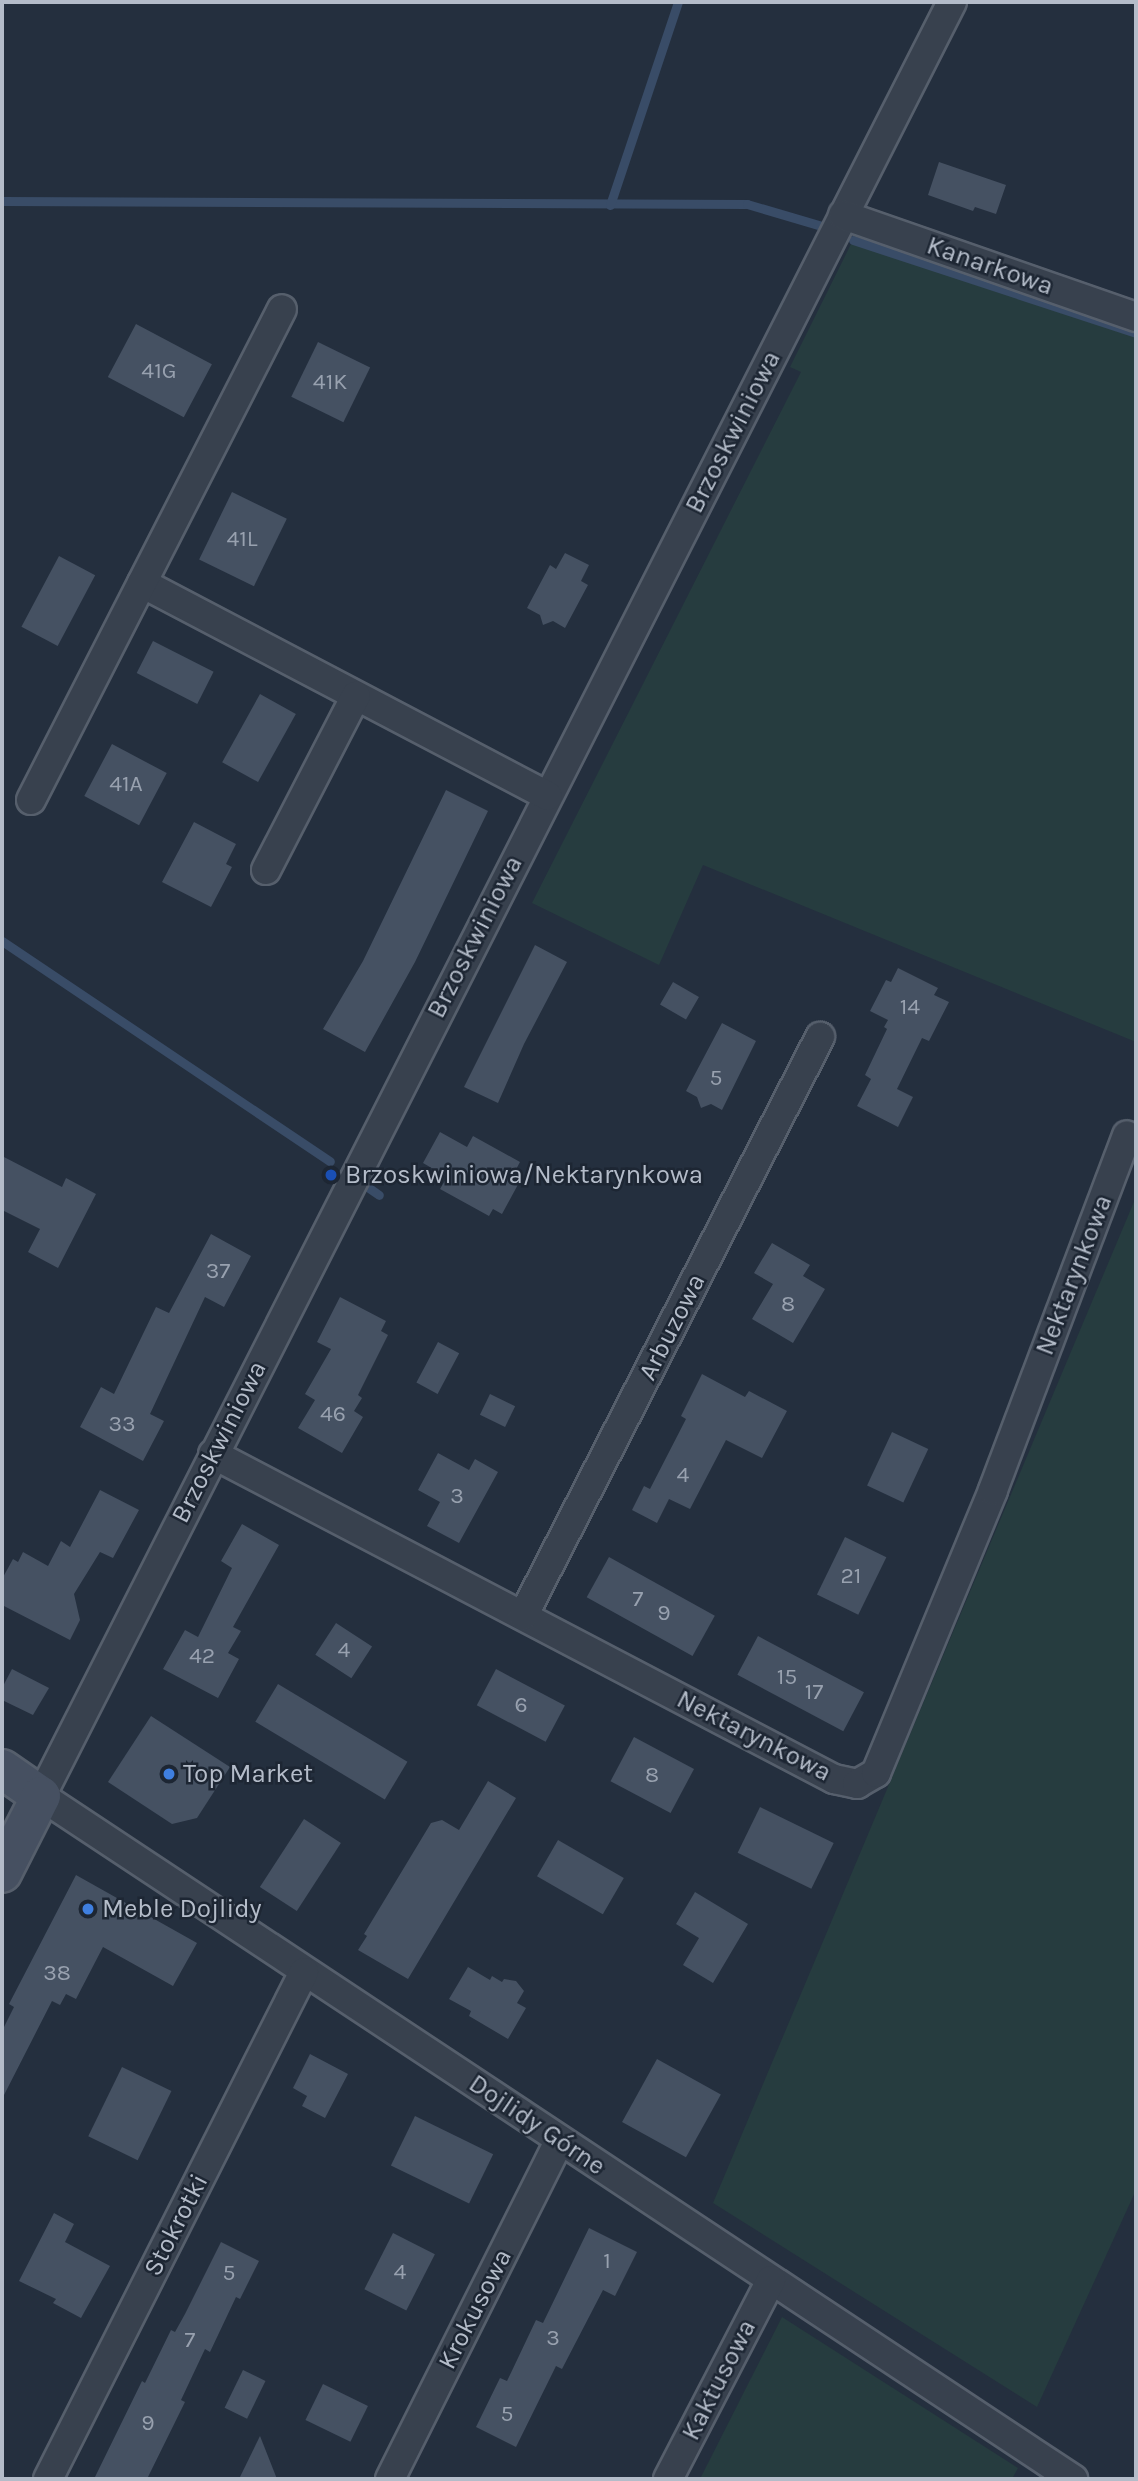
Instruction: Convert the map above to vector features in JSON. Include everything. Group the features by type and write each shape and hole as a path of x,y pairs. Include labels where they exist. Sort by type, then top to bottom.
{"street":[{"name":"Brzoskwiniowa","path":"2,1873 952,2"},
{"name":"Kanarkowa","path":"843,215 1136,317"},
{"path":"32,800 282,309"},
{"path":"142,583 547,796"},
{"path":"266,870 356,696"},
{"name":"Arbuzowa","path":"523,1616 820,1037"},
{"name":"Nektarynkowa","path":"213,1454 834,1779 857,1784 876,1773 993,1490 1127,1136"},
{"name":"Dojlidy Górne","path":"2,1769 304,1972 1073,2479"},
{"name":"Stokrotki","path":"48,2479 304,1972"},
{"name":"Krokusowa","path":"390,2479 560,2140"},
{"name":"Kaktusowa","path":"668,2479 771,2280"}],"green space":[{"path":"853,240 1132,332 1136,325 1136,1042 703,865 659,965 532,903 801,372 790,367"},
{"path":"1136,1197 1136,2190 1037,2407 713,2203"},
{"path":"782,2317 1018,2468 1012,2479 700,2479"}],"building":[{"path":"939,162 1006,185 996,214 975,207 973,211 928,195"},
{"path":"136,324 212,364 184,417 108,377"},
{"path":"318,342 370,367 343,422 291,397"},
{"path":"232,492 287,519 254,586 199,559"},
{"path":"565,553 589,565 581,581 588,585 565,628 553,621 543,625 540,615 527,608 550,565 556,569"},
{"path":"59,556 95,575 58,646 21,627"},
{"path":"153,641 214,672 197,704 137,673"},
{"path":"260,694 296,714 258,782 222,762"},
{"path":"112,744 167,773 139,825 84,796"},
{"path":"446,790 488,811 415,962 365,1052 323,1029 363,961"},
{"path":"194,822 236,844 226,864 232,867 211,907 162,882"},
{"path":"535,945 567,962 524,1044 498,1103 464,1087"},
{"path":"898,968 938,988 934,995 949,1002 929,1041 922,1038 897,1089 913,1097 898,1127 857,1106 871,1079 865,1075 887,1029 884,1027 888,1020 870,1011 886,980 891,982"},
{"path":"673,982 699,997 686,1020 660,1005"},
{"path":"722,1023 756,1041 722,1110 711,1104 701,1108 697,1097 686,1091"},
{"path":"440,1132 467,1147 473,1136 520,1162 513,1175 521,1179 502,1214 493,1209 489,1216 440,1189 447,1177 423,1163"},
{"path":"2,1156 62,1187 66,1178 96,1194 58,1268 28,1252 40,1229 2,1210"},
{"path":"211,1234 251,1256 224,1307 205,1297 150,1414 164,1421 143,1461 80,1427 101,1387 114,1394 156,1307 169,1313"},
{"path":"772,1243 810,1265 803,1276 825,1289 793,1343 752,1319 773,1284 754,1273"},
{"path":"340,1297 386,1321 381,1331 388,1335 358,1395 362,1398 354,1411 363,1417 342,1453 298,1428 315,1400 305,1394 331,1349 317,1342"},
{"path":"438,1342 459,1353 438,1394 416,1383"},
{"path":"702,1374 745,1397 749,1391 787,1411 762,1458 726,1440 690,1509 669,1499 657,1523 632,1510 644,1486 650,1489 686,1419 681,1416"},
{"path":"490,1394 515,1406 505,1427 480,1415"},
{"path":"892,1432 928,1449 903,1502 867,1485"},
{"path":"438,1453 469,1470 475,1459 498,1472 459,1543 427,1526 440,1502 418,1490"},
{"path":"100,1490 139,1510 113,1558 100,1552 74,1594 80,1620 70,1640 2,1605 2,1579 13,1559 18,1562 23,1552 48,1566 61,1541 70,1547"},
{"path":"242,1524 279,1545 233,1627 241,1631 228,1653 239,1659 218,1698 163,1669 185,1630 198,1637 232,1568 221,1561"},
{"path":"845,1537 886,1557 858,1615 817,1595"},
{"path":"609,1557 715,1616 693,1656 587,1597"},
{"path":"336,1623 372,1646 351,1678 315,1655"},
{"path":"758,1636 864,1692 843,1731 737,1675"},
{"path":"12,1669 49,1688 33,1715 2,1700 2,1688"},
{"path":"496,1669 565,1706 546,1742 477,1705"},
{"path":"278,1684 407,1762 385,1799 255,1722"},
{"name":"Top Market","path":"151,1716 230,1767 197,1818 172,1824 108,1782"},
{"path":"634,1737 694,1769 671,1813 611,1781"},
{"path":"488,1781 516,1798 408,1979 358,1950 367,1936 364,1934 431,1823 442,1820 459,1830"},
{"path":"760,1807 834,1843 811,1889 738,1853"},
{"path":"304,1819 341,1843 297,1911 260,1887"},
{"path":"558,1840 624,1878 603,1914 537,1876"},
{"path":"76,1875 197,1943 173,1986 103,1947 76,1999 66,1994 60,2005 52,2001 2,2099 2,2031 14,2007 9,2004"},
{"path":"695,1892 748,1924 713,1983 683,1965 699,1938 676,1924"},
{"path":"468,1967 490,1980 492,1976 502,1982 504,1979 516,1981 524,1991 517,2003 526,2008 508,2039 469,2016 471,2011 449,1999"},
{"path":"310,2054 348,2074 325,2118 302,2106 307,2096 293,2088"},
{"path":"657,2059 721,2094 686,2157 622,2122"},
{"path":"122,2067 171,2091 138,2160 88,2136"},
{"path":"415,2116 493,2154 469,2204 391,2165"},
{"path":"54,2213 74,2224 65,2242 110,2266 81,2318 53,2303 56,2299 19,2281"},
{"path":"589,2228 637,2252 615,2296 603,2290 562,2369 556,2366 516,2447 476,2427 500,2378 507,2381 536,2320 543,2323"},
{"path":"393,2233 435,2254 406,2310 364,2289"},
{"path":"221,2242 259,2261 240,2299 236,2297 210,2352 205,2349 181,2400 185,2402 147,2479 94,2479 142,2381 145,2383 171,2330 175,2332"},
{"path":"243,2370 265,2381 247,2419 225,2408"},
{"path":"323,2384 368,2406 350,2442 305,2420"},
{"path":"260,2436 277,2479 239,2479"}],"waterway":[{"path":"610,205 678,2"},
{"path":"2,201 747,204 825,227"},
{"path":"853,240 1136,333"},
{"path":"2,941 330,1161"},
{"path":"369,1188 379,1195"}],"place":[{"name":"Brzoskwiniowa/Nektarynkowa","path":"331,1175"},
{"name":"Top Market","path":"169,1774"},
{"name":"Meble Dojlidy","path":"88,1909"}]}
